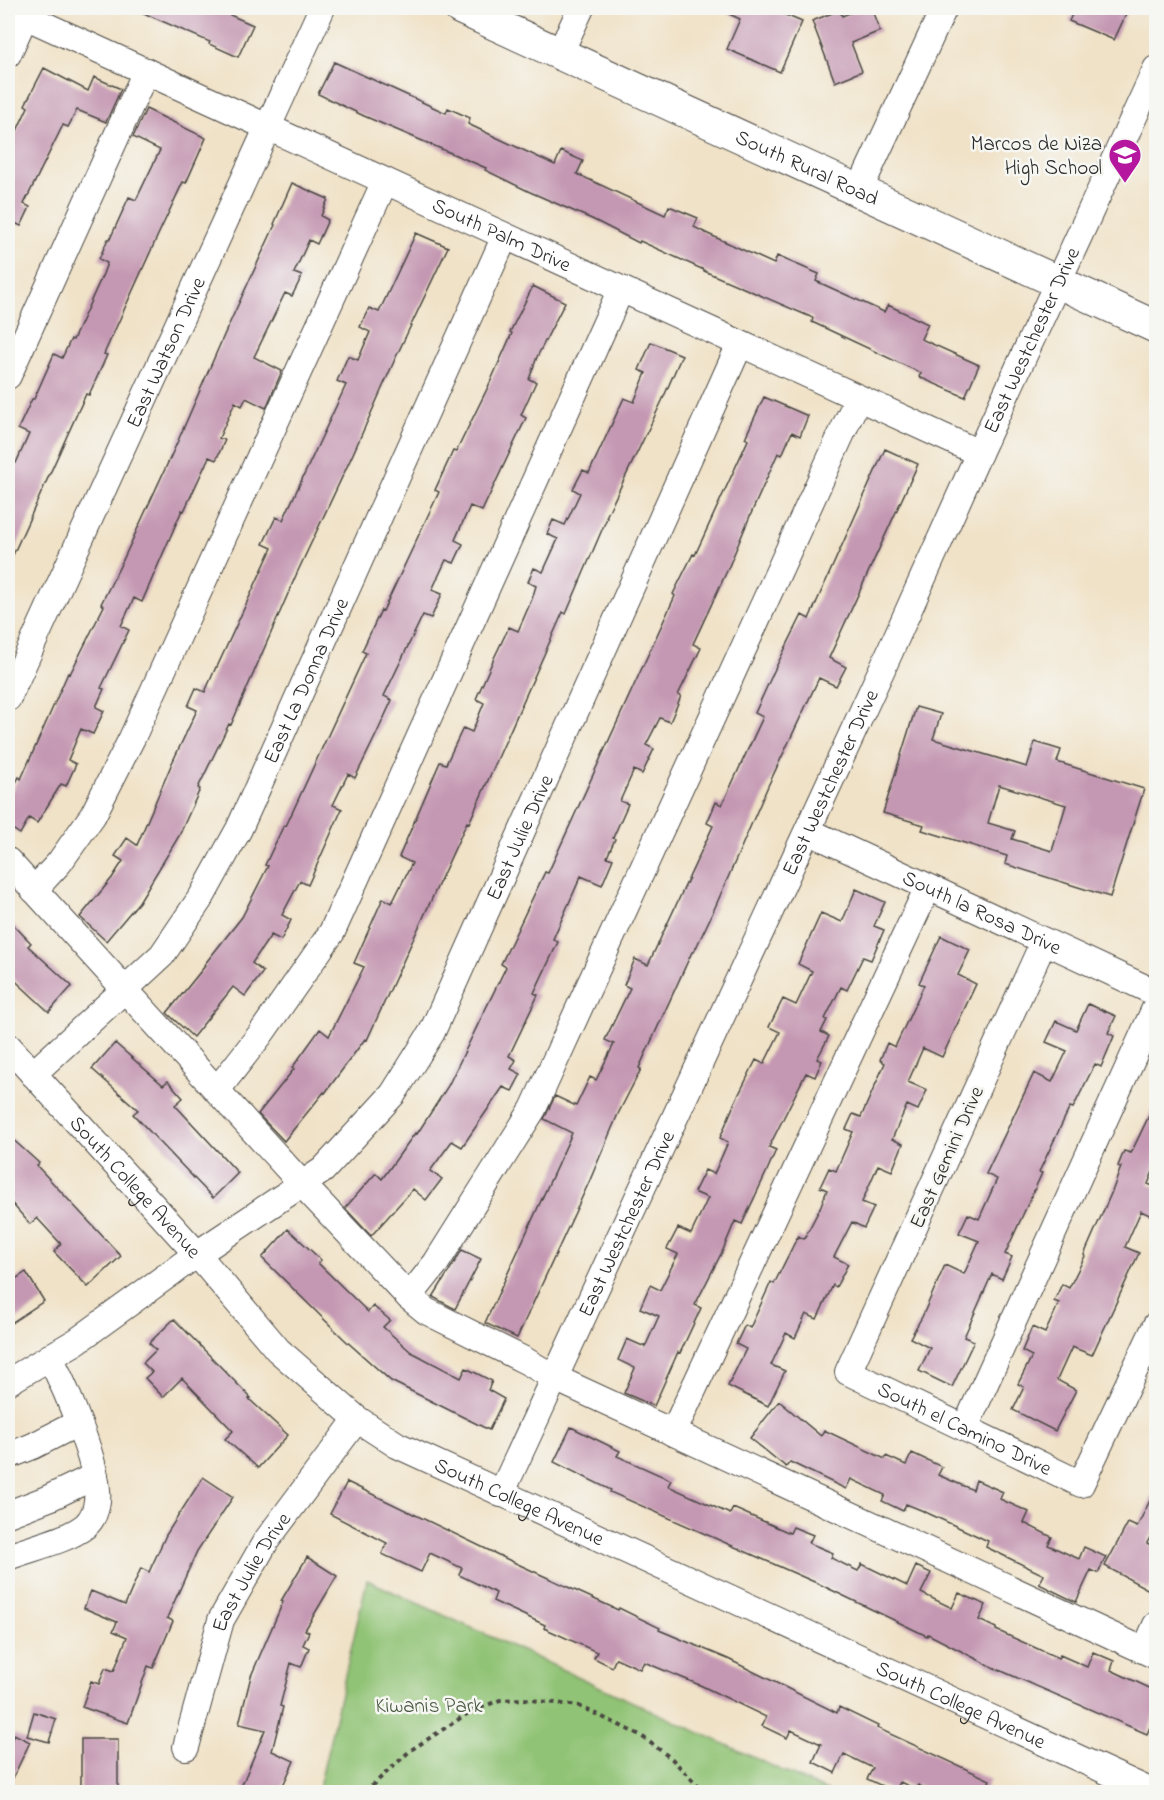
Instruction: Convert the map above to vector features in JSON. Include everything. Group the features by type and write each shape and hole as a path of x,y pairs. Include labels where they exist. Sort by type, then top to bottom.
{"main road":[{"name":"South Rural Road","path":"460,8 1156,327"}],"street":[{"name":"East Watson Drive","path":"8,698 322,8"},
{"path":"560,53 581,8"},
{"path":"859,191 944,8"},
{"name":"South Palm Drive","path":"8,54 25,16 979,453"},
{"name":"East Westchester Drive","path":"501,1494 808,831 1156,69"},
{"path":"8,376 146,71"},
{"path":"34,890 59,863 93,815 132,738 385,181"},
{"name":"East La Donna Drive","path":"33,1074 162,954 202,896 240,829 505,236"},
{"path":"217,1090 260,1035 332,932 621,289"},
{"name":"East Julie Drive","path":"8,1382 77,1341 197,1254 323,1170 393,1094 432,1032 740,344"},
{"path":"410,1297 436,1263 533,1109 858,398"},
{"name":"South la Rosa Drive","path":"808,831 1156,993"},
{"path":"8,861 302,1184 426,1311 555,1378 1151,1653 1156,1625"},
{"path":"673,1432 928,887"},
{"name":"East Gemini Drive","path":"848,1372 1044,941"},
{"path":"965,1428 1156,1006"},
{"name":"South College Avenue","path":"8,1046 197,1254 278,1350 357,1419 398,1445 501,1494 1152,1792"},
{"name":"South el Camino Drive","path":"848,1372 1081,1484 1156,1325"},
{"path":"8,1557 58,1539 85,1525 93,1516 98,1500 95,1476 69,1396 50,1357"},
{"name":"East Julie Drive","path":"186,1747 221,1620 266,1541 357,1419"},
{"path":"8,1456 78,1423"},
{"path":"8,1514 95,1476"}],"path":[{"path":"365,1792 411,1750 470,1712 500,1700 524,1699 579,1707 640,1735 672,1759 704,1792"}],"green space":[{"name":"Kiwanis Park","path":"367,1580 829,1792 318,1792"}],"building":[{"path":"132,8 214,8 253,25 238,57 209,44 210,42"},
{"path":"716,8 769,8 802,22 780,72 727,49 740,19"},
{"path":"863,8 871,8 880,31 851,43 862,71 835,82 812,21 840,10 842,16"},
{"path":"1075,8 1129,8 1114,40 1069,21"},
{"path":"334,62 446,113 448,108 470,118 468,124 555,165 561,151 583,161 577,174 665,215 669,206 698,218 694,227 708,234 774,264 777,256 819,274 816,281 884,312 888,305 928,324 921,339 979,365 965,397 919,377 921,373 812,322 813,318 640,241 639,243 485,170 486,168 318,94"},
{"path":"44,68 88,91 94,77 121,89 106,122 77,110 68,127 63,125 24,204 30,207 21,226 15,223 8,239 8,150 28,107 25,105"},
{"path":"146,109 206,138 186,183 183,182 158,235 104,354 107,355 89,395 86,394 8,566 8,459 16,463 29,434 18,429 54,354 62,358 71,339 73,340 107,263 99,259 108,239 129,197 136,200 160,150 133,137"},
{"path":"292,183 328,199 321,216 328,220 317,244 309,240 294,273 302,276 292,296 285,293 254,357 282,371 266,408 246,398 242,406 235,402 219,438 225,440 216,460 209,457 184,511 182,510 142,602 134,598 121,626 129,630 101,688 104,689 96,707 104,711 93,734 81,729 68,760 76,764 66,786 61,784 37,823 29,818 20,834 8,826 8,797 19,777 21,779 68,673 70,674 104,606 101,604 177,443"},
{"path":"416,233 448,247 297,573 231,725 229,724 198,788 200,789 179,836 139,902 106,941 80,917 123,861 115,856 127,838 137,845 197,710 188,706 196,688 205,692 272,548 263,544 276,517 283,520 346,385 337,381 348,356 358,360 370,332 360,327 369,308 379,312"},
{"path":"533,286 565,302 537,357 529,379 536,382 521,415 526,418 482,511 470,506 455,540 463,544 454,563 446,560 432,590 442,594 431,618 423,615 384,696 392,700 376,735 355,778 348,774 333,805 342,809 308,885 300,881 282,915 291,920 281,940 271,935 252,963 263,972 245,996 233,987 193,1037 167,1013 242,917 268,866 265,865 284,825 286,826 366,653 362,651 439,492 435,490 453,451 456,452 488,387 512,333 510,332"},
{"path":"651,342 682,355 606,517 566,614 563,612 469,823 467,822 367,1040 365,1039 325,1093 284,1141 258,1114 294,1069 292,1068 320,1029 329,1036 364,967 354,963 383,898 392,903 412,863 399,857 440,762 446,764 463,728 472,732 484,703 476,699 494,658 509,627 518,631 532,599 536,586 528,582 534,568 543,572 558,539 547,534 553,520 565,525 580,493 573,489 583,470 589,473 624,398 634,402 646,373 639,370"},
{"path":"764,397 808,416 800,436 792,432 782,455 778,453 693,644 701,648 678,695 681,696 670,722 660,718 646,745 654,749 642,774 634,770 620,801 628,804 613,838 615,839 607,857 613,859 602,885 581,876 553,939 558,942 534,993 538,995 509,1056 516,1060 511,1069 521,1074 512,1091 503,1087 462,1147 452,1141 430,1171 442,1179 426,1200 413,1189 371,1236 345,1208 376,1173 382,1179 415,1133 417,1134 448,1086 506,967 501,964 545,872 548,873 675,596 673,594 693,554 695,555 748,440 745,438"},
{"path":"885,449 918,464 829,658 846,667 836,686 819,678 517,1338 485,1323 572,1133 544,1119 555,1096 576,1106 590,1077 596,1080 614,1044 605,1040 630,988 624,985 635,959 648,965 713,826 707,823 716,802 722,805 763,717 755,713 774,671 802,615 809,619"},
{"path":"916,707 941,714 933,739 1027,767 1035,742 1061,750 1057,762 1144,789 1110,897 1005,864 1007,856 922,830 924,825 883,813","holes":["999,785 1066,805 1052,851 1012,839 1015,831 988,823"]},
{"path":"856,889 885,902 874,926 884,930 871,960 863,957 847,990 841,987 825,1019 827,1020 821,1032 829,1036 817,1059 822,1061 815,1077 806,1073 769,1147 776,1150 766,1173 742,1224 735,1221 695,1305 701,1308 654,1406 624,1393 635,1368 618,1360 627,1339 645,1347 659,1316 640,1308 650,1285 660,1290 678,1254 667,1249 678,1228 691,1234 708,1198 694,1192 705,1170 714,1174 728,1142 720,1138 735,1102 756,1060 764,1064 780,1032 769,1027 783,999 796,1005 812,971 798,964 821,913 842,922"},
{"path":"8,919 31,943 28,946 72,986 49,1012 8,974"},
{"path":"941,936 970,950 958,975 976,984 942,1057 923,1048 908,1082 927,1090 918,1110 907,1105 892,1139 903,1144 892,1171 878,1165 862,1202 874,1207 864,1228 852,1222 834,1257 848,1264 836,1287 833,1285 817,1319 806,1314 795,1338 786,1333 771,1365 785,1371 768,1406 728,1386 746,1349 736,1344 745,1325 750,1328 771,1282 774,1284 798,1236 804,1239 820,1208 827,1190 820,1187 829,1168 836,1171 853,1132 846,1129 853,1114 861,1117 885,1063 880,1060 887,1043 895,1047 924,985 919,983"},
{"path":"1088,1004 1116,1016 1108,1033 1114,1036 1101,1067 1095,1064 1073,1108 1070,1107 1039,1172 1042,1173 1005,1254 1012,1257 1002,1279 992,1274 964,1337 974,1341 952,1387 919,1371 930,1348 910,1338 945,1265 964,1274 979,1241 959,1233 968,1214 979,1219 997,1179 986,1174 1034,1073 1052,1082 1067,1051 1046,1042 1056,1021 1076,1030"},
{"path":"115,1043 163,1085 168,1081 183,1098 175,1105 238,1173 213,1198 133,1114 138,1110 92,1069"},
{"path":"1156,1101 1156,1164 1148,1184 1156,1187 1156,1218 1141,1211 1125,1247 1139,1253 1092,1355 1072,1347 1057,1380 1076,1390 1055,1431 1013,1410 1024,1387 1018,1384 1032,1356 1022,1351 1032,1327 1045,1333 1059,1303 1054,1301 1062,1284 1069,1288 1085,1256 1113,1189 1124,1151 1131,1153"},
{"path":"8,1135 39,1163 37,1166 121,1256 88,1287 54,1252 61,1244 37,1218 30,1224 8,1199"},
{"path":"288,1229 321,1260 318,1263 368,1312 373,1306 390,1320 383,1327 411,1352 461,1378 466,1368 492,1381 488,1390 504,1399 489,1430 391,1381 344,1339 262,1258"},
{"path":"462,1250 481,1259 455,1309 433,1297"},
{"path":"26,1272 44,1301 8,1325 8,1284"},
{"path":"174,1319 251,1398 249,1399 288,1435 258,1468 225,1439 233,1431 182,1378 163,1397 145,1378 152,1372 143,1363 156,1350 149,1343"},
{"path":"779,1401 821,1436 824,1430 885,1459 886,1456 906,1465 912,1453 942,1467 938,1475 973,1490 976,1480 1003,1492 1000,1499 1029,1512 1024,1523 1052,1537 1048,1545 1079,1559 1084,1547 1106,1557 1098,1573 1091,1570 1076,1602 1039,1584 1044,1575 986,1547 988,1541 906,1504 903,1511 882,1501 885,1495 851,1479 846,1489 790,1462 786,1467 750,1438"},
{"path":"571,1427 620,1451 617,1456 671,1480 668,1486 730,1514 733,1508 790,1533 793,1527 813,1535 809,1543 833,1553 831,1558 858,1571 862,1564 907,1586 916,1566 931,1573 921,1593 952,1608 959,1593 986,1605 979,1620 1058,1658 1060,1655 1087,1667 1093,1652 1114,1661 1111,1670 1156,1691 1156,1713 1147,1734 990,1666 928,1634 927,1636 819,1584 610,1492 611,1490 554,1462"},
{"path":"203,1477 233,1497 197,1551 167,1618 173,1621 153,1668 148,1666 128,1723 82,1707 91,1681 99,1684 105,1668 114,1671 127,1637 113,1631 117,1622 84,1608 91,1591 125,1605 141,1568 149,1572 166,1535"},
{"path":"347,1482 511,1561 618,1610 619,1608 660,1628 659,1630 728,1659 837,1713 839,1707 878,1726 877,1728 990,1780 984,1792 932,1792 918,1785 916,1789 900,1782 895,1792 867,1779 873,1768 844,1754 835,1773 813,1762 821,1744 791,1730 787,1738 762,1726 766,1717 702,1686 644,1662 640,1669 616,1658 612,1667 594,1658 597,1652 493,1601 496,1593 459,1575 462,1568 430,1553 421,1572 382,1554 387,1543 330,1514"},
{"path":"1156,1488 1156,1526 1147,1543 1156,1548 1156,1576 1149,1590 1105,1566 1128,1523 1137,1527"},
{"path":"307,1557 337,1576 305,1630 309,1632 303,1645 309,1648 301,1667 291,1663 280,1706 283,1707 272,1751 294,1761 280,1792 254,1792 241,1787 265,1730 239,1724 251,1676 283,1602 281,1601"},
{"path":"34,1712 56,1719 49,1742 27,1736"},
{"path":"14,1734 30,1742 8,1788 8,1748"},
{"path":"81,1739 118,1739 118,1790 81,1791"}],"place":[{"name":"Marcos de Niza High School","path":"1125,184"}]}
